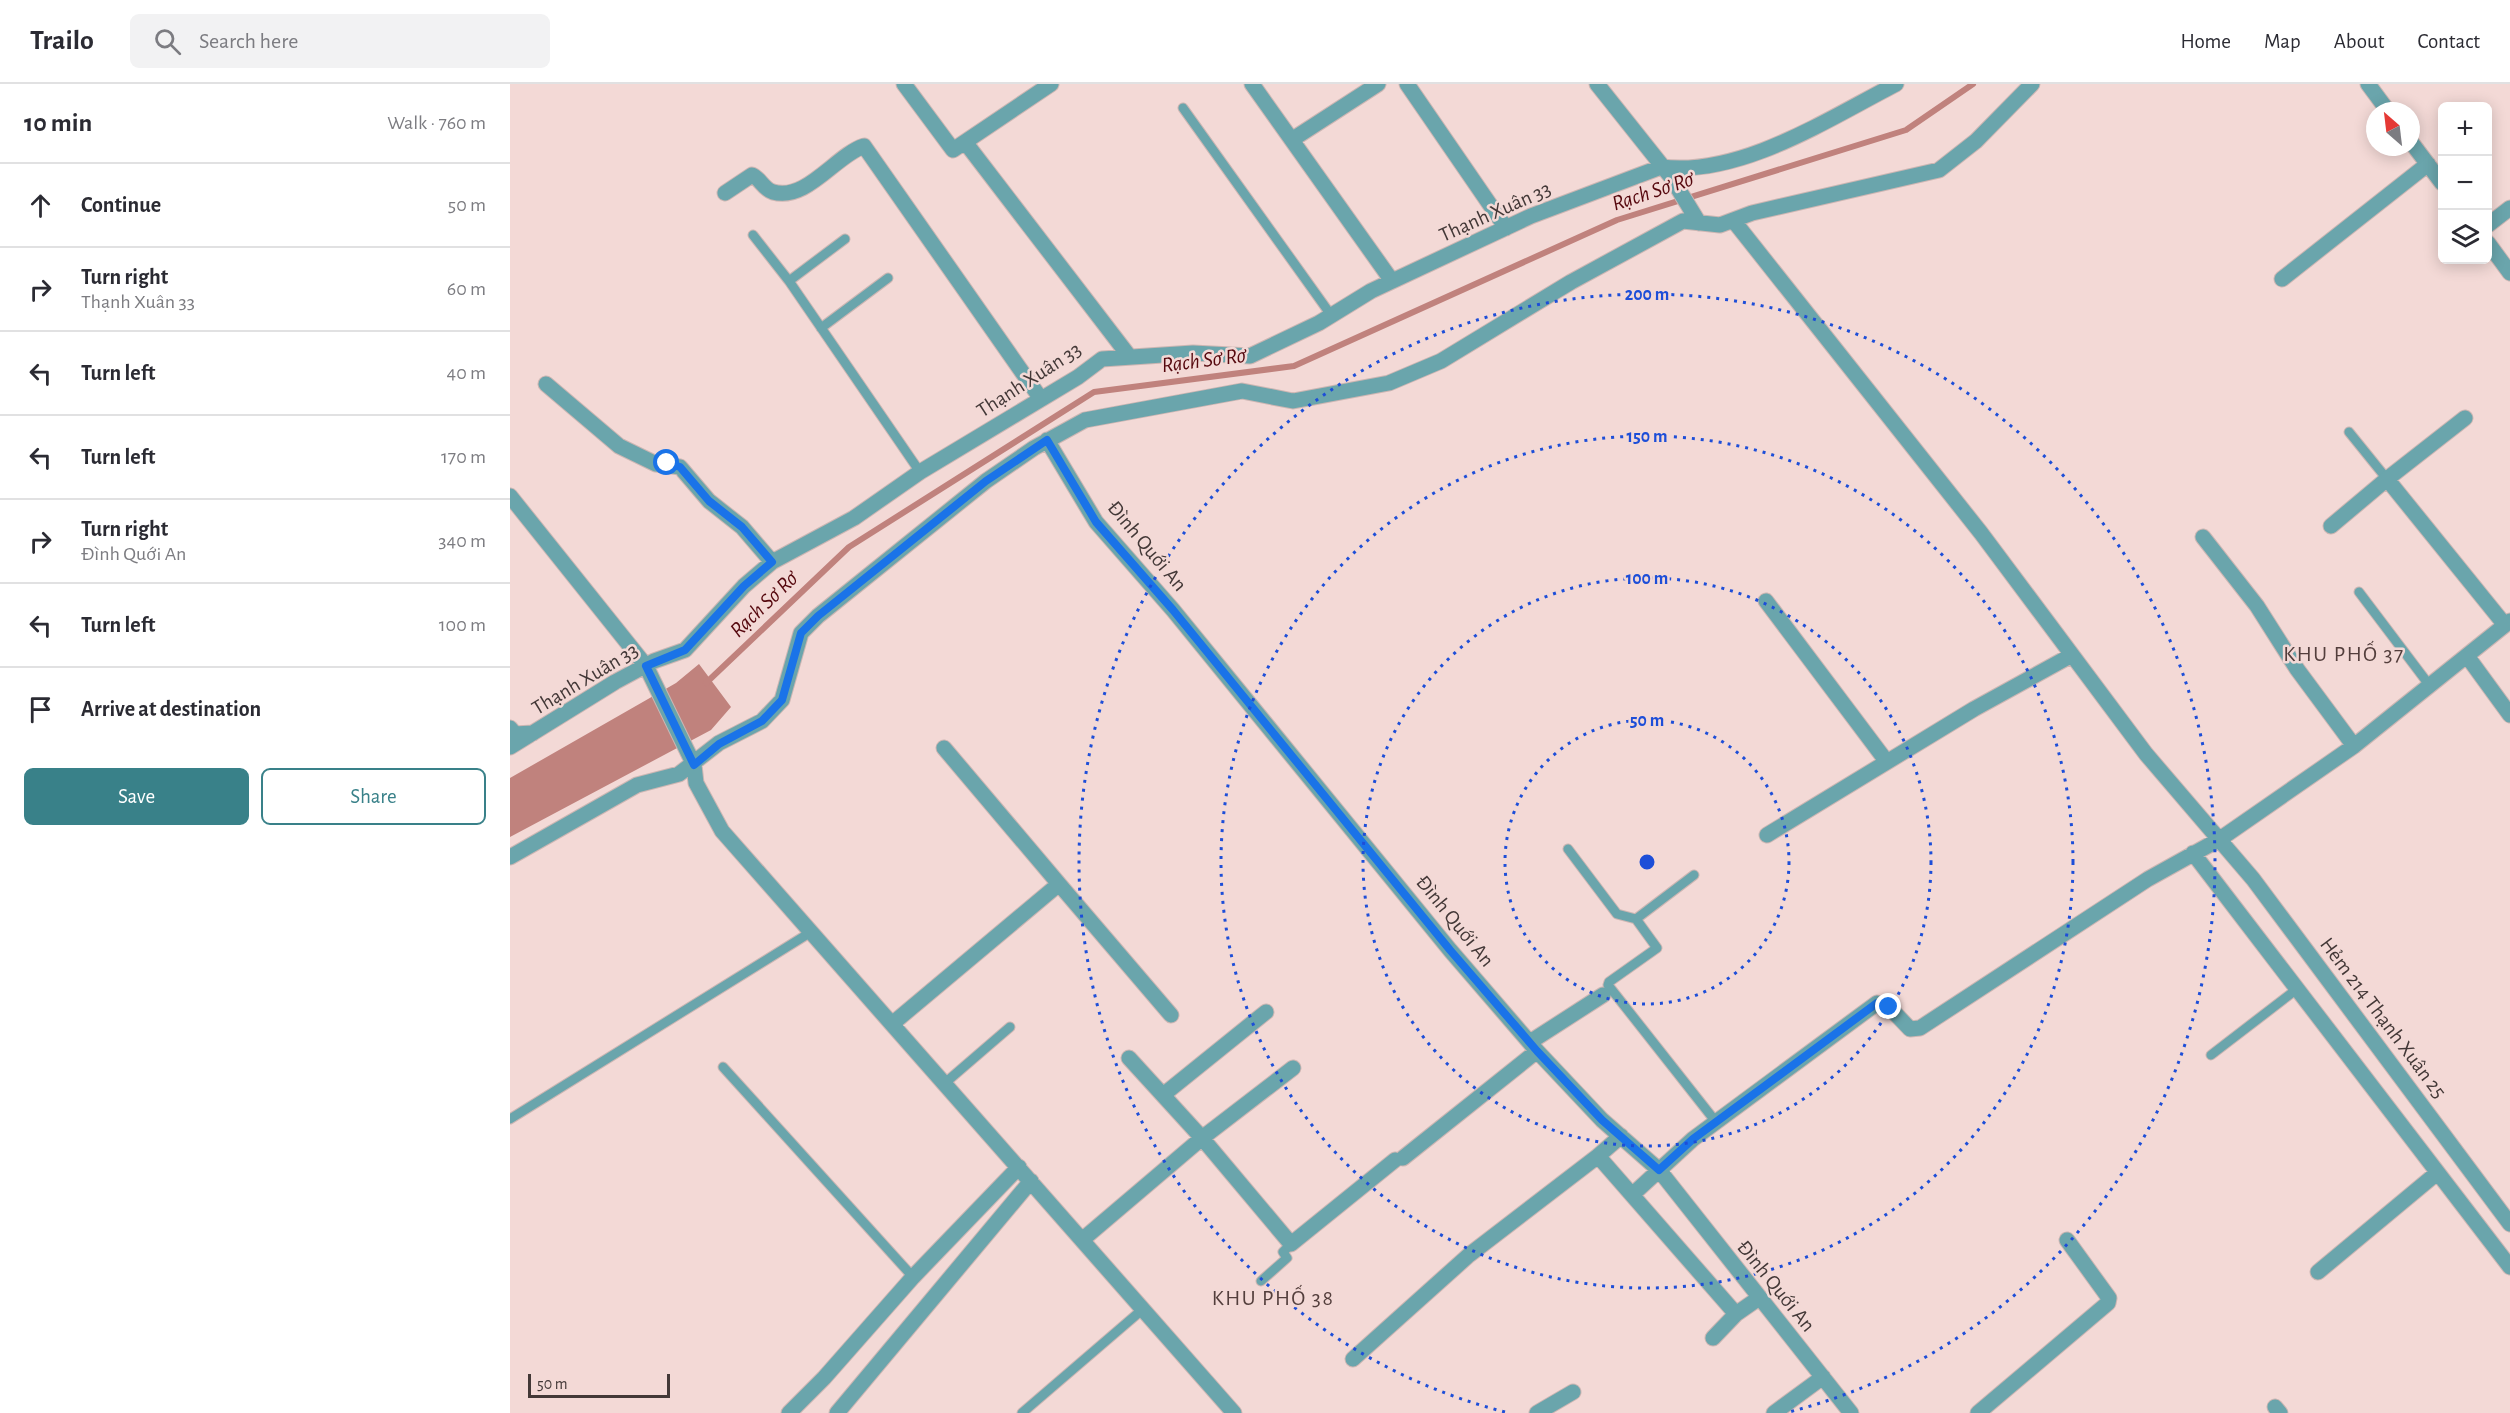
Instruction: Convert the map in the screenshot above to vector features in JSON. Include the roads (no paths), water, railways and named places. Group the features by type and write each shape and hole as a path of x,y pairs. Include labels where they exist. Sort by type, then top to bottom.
{"street":[{"path":"904,84 953,150 1051,84"},
{"path":"1252,84 1392,282"},
{"path":"1293,139 1378,84"},
{"path":"1407,84 1506,228"},
{"path":"1597,84 1666,172 1696,217"},
{"name":"Thạnh Xuân 33","path":"510,747 615,682 685,650 744,586 772,562 854,518 920,472 1041,399 1102,358 1193,353 1250,356 1392,282 1531,216 1666,172 1736,158 1790,139 1896,84"},
{"path":"510,857 637,785 679,774 691,758 762,721 782,700 801,633 818,616 986,481 1047,440 1085,420 1242,391 1293,401 1389,382 1441,361 1571,282 1683,221 1696,217 1720,225 1775,207 1939,170 1977,141 2032,84"},
{"path":"2368,84 2381,102"},
{"path":"965,142 1129,356"},
{"path":"725,193 752,175 765,188 775,192 789,192 816,180 825,171 864,146 1041,399"},
{"path":"2420,154 2438,178"},
{"path":"2282,279 2428,164"},
{"path":"2492,221 2510,208"},
{"name":"Hẻm 214 Thạnh Xuân 25","path":"1733,220 1981,533 2146,754 2260,888 2510,1224"},
{"path":"2492,250 2510,273"},
{"path":"546,384 619,446 656,464 680,467 709,501 742,527 772,562"},
{"path":"2331,526 2387,478 2465,417"},
{"name":"Đình Quới An","path":"1047,440 1096,522 1180,619 1450,950 1533,1047 1621,1136 1659,1170 1851,1413"},
{"path":"1632,1195 1716,1122 1877,1003 1889,1007 1910,1029 1920,1028 2193,853 2220,839 2354,746 2507,623 2387,478"},
{"path":"510,496 646,666 691,758 696,783 722,831 1234,1413"},
{"path":"2203,537 2257,606 2297,669 2354,746"},
{"path":"1766,601 1887,762"},
{"path":"1767,836 1974,709 2072,655"},
{"path":"2467,656 2510,715"},
{"path":"510,728 515,734 536,732"},
{"path":"944,748 1171,1015"},
{"path":"2193,853 2510,1267"},
{"path":"892,1024 1059,884"},
{"path":"1129,1058 1203,1138 1291,1244 1399,1159 1533,1047 1603,995"},
{"path":"1163,1095 1266,1012"},
{"path":"1082,1240 1203,1138 1293,1068"},
{"path":"1353,1359 1469,1255 1621,1136"},
{"path":"1598,1156 1736,1314"},
{"path":"789,1413 824,1378 913,1277 1019,1167"},
{"path":"2318,1272 2437,1173"},
{"path":"847,1410 886,1352 1031,1181"},
{"path":"1978,1413 1995,1407 2101,1312 2108,1303 2109,1298 2067,1240"},
{"path":"1713,1338 1736,1314 1759,1298"},
{"path":"1774,1413 1823,1377"},
{"path":"1537,1413 1551,1408 1573,1392"}],"lane":[{"path":"1183,108 1331,315"},
{"path":"753,235 789,281 920,472"},
{"path":"789,281 845,239"},
{"path":"821,328 888,278"},
{"path":"2349,432 2387,478"},
{"path":"2359,592 2430,686"},
{"path":"1568,849 1617,915 1636,919 1657,948 1609,982 1609,987 1716,1122"},
{"path":"1636,919 1694,875"},
{"path":"510,1119 811,932"},
{"path":"2211,1054 2297,989"},
{"path":"945,1083 1010,1027"},
{"path":"723,1067 913,1277"},
{"path":"1261,1281 1287,1258 1283,1252 1291,1244"},
{"path":"1022,1413 1143,1309"}],"waterway":[{"name":"Rạch Sơ Rơ","path":"706,683 849,547 1094,392 1294,366 1617,220 1906,130 1973,84"}],"district":[{"name":"KHU PHỐ 37","path":"2344,654"},
{"name":"KHU PHỐ 38","path":"1273,1298"}]}
